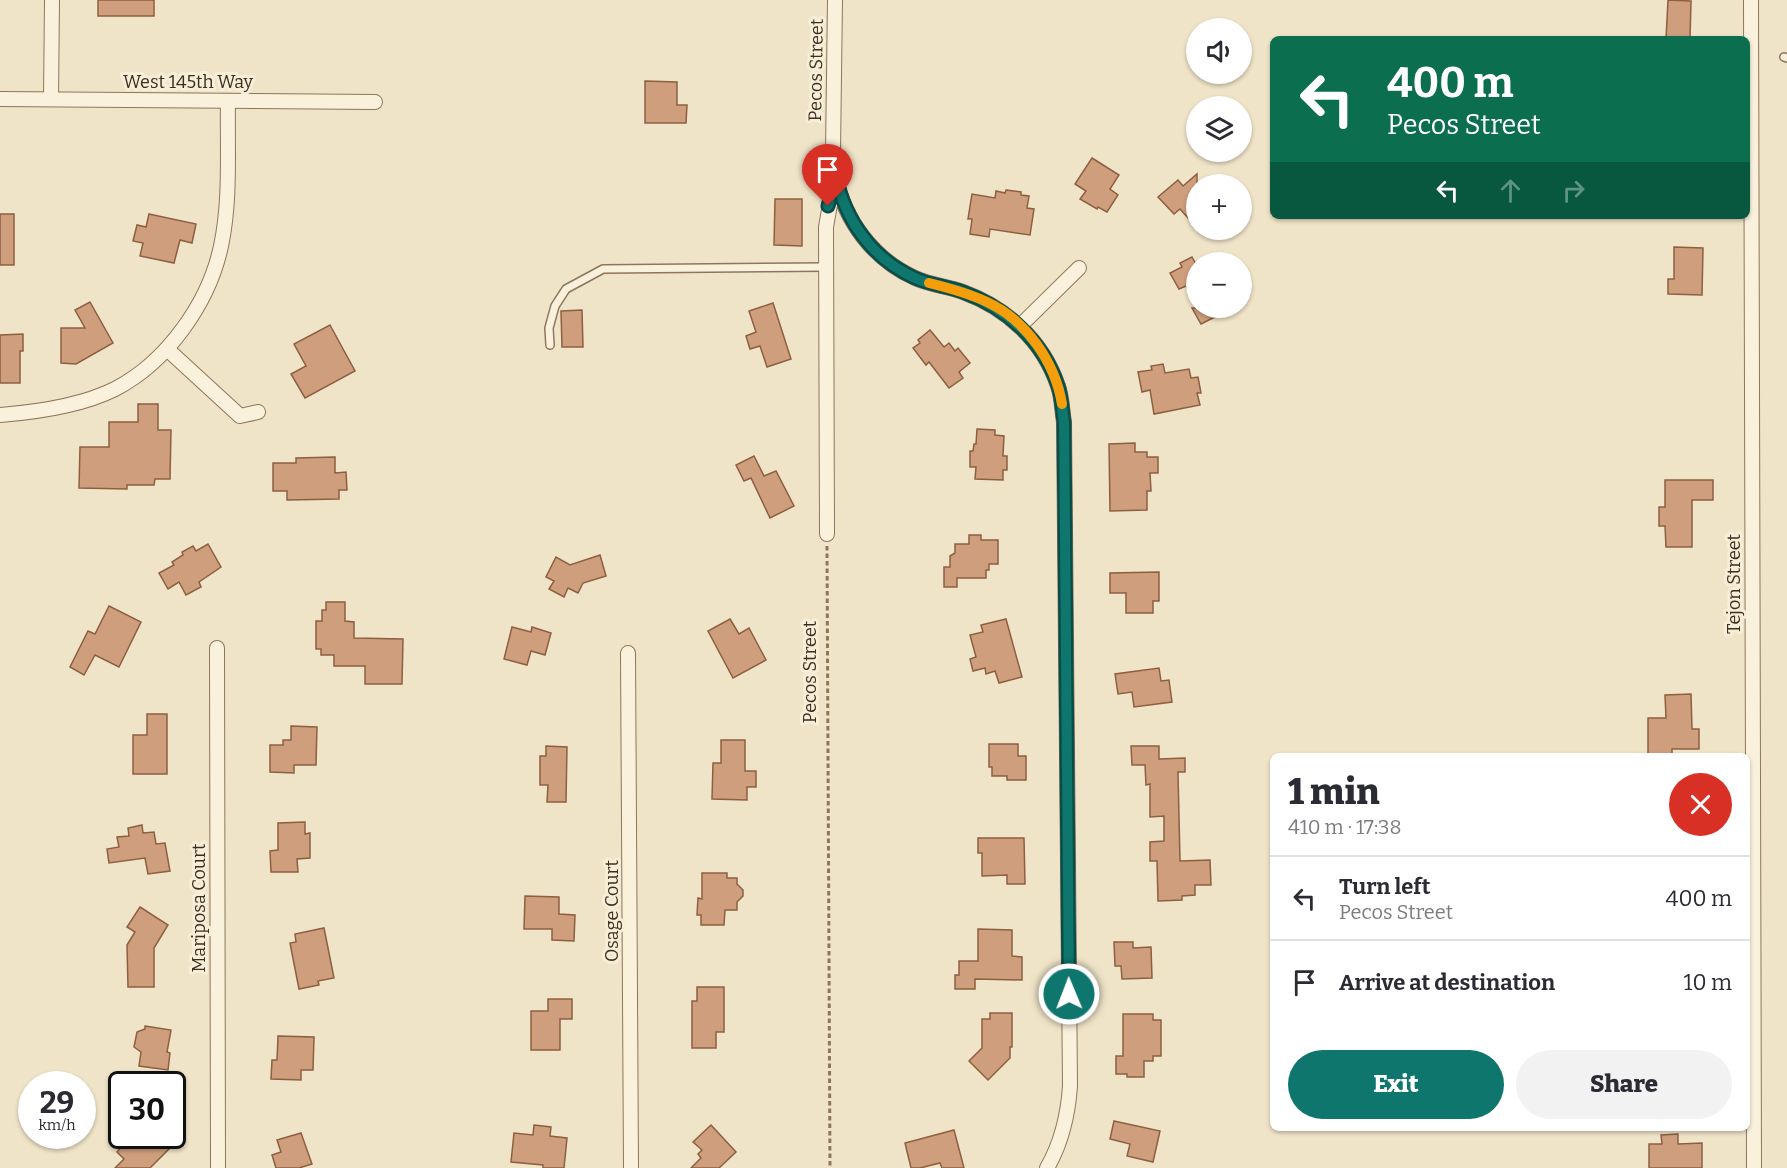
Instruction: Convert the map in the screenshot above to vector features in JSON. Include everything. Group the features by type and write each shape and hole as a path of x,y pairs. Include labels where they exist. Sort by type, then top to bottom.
{"street":[{"path":"51,99 52,0"},
{"name":"Pecos Street","path":"835,0 833,152 843,202 856,228 874,250 891,264 922,281 962,292 988,303 1020,326 1049,364 1059,387 1064,422 1070,1086 1068,1113 1062,1134 1047,1168"},
{"name":"Tejon Street","path":"1751,0 1754,1168"},
{"name":"West 145th Way","path":"0,99 375,102"},
{"path":"0,415 57,407 115,389 143,370 167,349 184,328 196,308 220,248 227,176 228,101"},
{"name":"Pecos Street","path":"827,534 826,227 828,206 836,176"},
{"path":"1020,326 1079,268"},
{"path":"167,349 240,416 258,412"},
{"name":"Mariposa Court","path":"217,648 218,1168"},
{"name":"Osage Court","path":"628,653 631,1168"}],"lane":[{"path":"550,345 549,328 555,306 566,289 603,269 826,267"}],"path":[{"name":"Pecos Street","path":"827,534 830,1168"}],"building":[{"path":"98,0 154,0 154,16 98,16"},
{"path":"1668,0 1691,1 1690,36 1666,36"},
{"path":"645,81 677,82 677,105 687,105 686,123 645,123"},
{"path":"1092,158 1119,175 1110,189 1118,195 1107,212 1080,199 1086,191 1075,184"},
{"path":"1178,180 1183,186 1186,183 1186,216 1180,209 1174,214 1158,197"},
{"path":"1006,190 1021,192 1021,195 1029,196 1027,208 1034,209 1030,235 990,229 989,237 970,234 972,219 968,219 972,194 995,198 996,191 1005,193"},
{"path":"775,199 802,199 802,246 774,245"},
{"path":"0,214 14,214 14,265 0,265"},
{"path":"149,214 196,224 192,243 180,240 174,263 140,256 143,243 133,241 137,225 146,227"},
{"path":"1674,247 1703,248 1702,295 1668,294 1668,279 1674,279"},
{"path":"1186,260 1186,286 1179,289 1170,273 1182,267 1180,263"},
{"path":"90,302 113,343 76,364 61,363 61,328 85,328 75,310"},
{"path":"773,303 791,359 767,367 760,346 750,349 746,336 756,332 749,311"},
{"path":"582,310 583,347 562,347 561,311"},
{"path":"1198,318 1213,318 1201,324"},
{"path":"330,325 355,371 305,398 291,374 306,366 294,344"},
{"path":"930,330 944,347 949,343 955,351 958,348 970,363 959,372 963,378 949,388 929,362 926,365 913,348 920,343 918,340"},
{"path":"23,334 23,351 20,351 20,383 0,383 0,335"},
{"path":"1163,364 1165,373 1189,369 1191,378 1198,377 1201,393 1197,393 1200,405 1154,414 1150,390 1142,392 1138,372 1152,370 1151,366"},
{"path":"138,404 158,404 158,430 171,430 170,479 155,479 154,485 127,485 127,489 79,488 80,447 109,447 109,422 138,422"},
{"path":"977,429 995,430 995,435 1004,436 1003,456 1007,456 1007,470 1003,470 1003,480 975,479 976,467 970,467 970,451 973,451 974,444 976,444"},
{"path":"1135,443 1135,452 1147,452 1147,457 1158,457 1158,473 1150,473 1151,491 1147,491 1147,510 1110,511 1109,444"},
{"path":"754,456 764,476 776,471 794,506 770,518 751,478 744,481 736,465"},
{"path":"335,457 335,473 346,472 347,490 339,490 339,499 287,500 287,491 273,491 273,463 296,463 296,458"},
{"path":"1665,480 1713,480 1713,500 1692,500 1692,547 1666,547 1665,526 1659,526 1659,507 1665,507"},
{"path":"969,535 981,535 981,540 998,540 998,564 989,564 986,578 957,578 957,587 944,587 944,567 950,567 950,556 955,553 955,544 969,544"},
{"path":"208,544 221,567 199,582 201,587 186,595 179,582 168,589 159,573 174,565 172,562 183,555 182,552 193,546 196,551"},
{"path":"600,555 606,576 583,583 578,593 568,588 564,597 549,589 554,581 546,577 556,557 570,565"},
{"path":"1159,572 1159,601 1153,601 1153,613 1126,613 1126,593 1110,593 1110,573"},
{"path":"326,602 345,602 345,621 354,622 354,638 403,639 402,684 365,684 365,666 334,666 334,655 321,655 321,649 316,649 316,621 322,621 322,610 326,610"},
{"path":"109,606 141,622 119,667 95,655 84,675 70,667 88,631 95,634"},
{"path":"730,619 739,634 749,628 766,660 733,678 708,631"},
{"path":"1006,619 1022,677 999,683 995,671 986,674 985,668 973,671 970,659 976,657 970,635 983,632 981,625"},
{"path":"512,627 531,632 532,627 551,633 545,655 531,651 527,665 504,659"},
{"path":"1159,668 1161,681 1169,680 1172,702 1134,707 1132,692 1118,694 1115,674"},
{"path":"1691,694 1692,729 1699,729 1699,749 1672,749 1672,753 1648,753 1648,718 1666,718 1665,695"},
{"path":"147,714 167,714 167,774 133,774 133,735 147,735"},
{"path":"291,726 317,727 316,765 294,765 294,773 270,772 270,745 283,745 283,740 291,740"},
{"path":"721,740 745,740 745,771 756,771 756,787 747,787 747,800 712,799 713,763 721,763"},
{"path":"989,744 1018,744 1018,756 1026,756 1026,780 1007,780 1007,776 992,776 992,767 989,767"},
{"path":"546,746 567,747 566,802 547,802 548,785 540,785 540,756 546,756"},
{"path":"1131,746 1159,746 1159,759 1185,758 1185,772 1178,772 1180,861 1210,860 1211,885 1195,885 1195,895 1182,896 1182,900 1158,901 1157,861 1150,861 1150,842 1164,841 1164,816 1150,817 1150,784 1146,785 1145,765 1132,765"},
{"path":"305,822 305,834 310,833 310,858 297,859 298,872 271,872 270,851 278,850 278,823"},
{"path":"142,825 143,833 154,832 156,844 165,843 170,871 148,874 145,858 109,863 107,849 119,847 117,837 129,836 128,828"},
{"path":"978,838 1024,838 1025,884 1007,884 1007,875 982,876 982,853 978,853"},
{"path":"702,873 727,873 727,878 737,878 737,884 743,890 743,896 737,902 737,910 725,910 724,925 701,925 701,915 697,915 698,898 702,899"},
{"path":"525,896 559,897 559,914 575,915 574,941 552,940 552,929 524,929"},
{"path":"140,907 168,925 154,948 154,987 128,987 127,945 135,932 127,927"},
{"path":"324,928 334,978 318,981 319,985 299,989 290,943 296,942 295,934"},
{"path":"978,929 1012,930 1012,956 1022,957 1022,980 975,979 975,989 955,989 955,975 959,975 959,961 978,961"},
{"path":"1114,942 1133,942 1133,948 1151,947 1152,978 1122,979 1121,966 1115,966"},
{"path":"697,987 724,987 724,1032 716,1032 716,1048 692,1048 692,1001 697,1001"},
{"path":"548,999 572,999 572,1019 560,1019 560,1050 531,1050 531,1011 548,1011"},
{"path":"990,1013 1012,1013 1012,1047 1010,1047 1010,1058 988,1080 969,1061 982,1048 982,1019 990,1019"},
{"path":"1123,1014 1153,1014 1153,1020 1161,1020 1161,1056 1153,1056 1153,1061 1144,1061 1144,1077 1127,1077 1127,1074 1116,1074 1116,1056 1123,1056"},
{"path":"145,1026 171,1030 167,1052 170,1053 168,1070 139,1066 141,1052 134,1047 137,1032 145,1029"},
{"path":"278,1036 314,1037 313,1070 301,1070 301,1080 271,1079 272,1060 277,1060"},
{"path":"1114,1121 1160,1131 1153,1162 1127,1156 1130,1144 1110,1139"},
{"path":"534,1125 551,1127 550,1136 567,1138 564,1168 543,1168 543,1165 511,1162 514,1133 533,1135"},
{"path":"711,1125 736,1152 719,1168 691,1168 701,1158 698,1154 702,1150 693,1142"},
{"path":"954,1130 964,1168 942,1168 940,1163 911,1168 905,1143"},
{"path":"301,1133 312,1164 299,1168 276,1168 272,1155 281,1152 277,1140"},
{"path":"1678,1134 1678,1144 1702,1143 1702,1168 1649,1168 1649,1144 1662,1144 1661,1135"},
{"path":"120,1149 169,1149 150,1168 115,1168 124,1159 117,1152"}],"slow traffic":[{"path":"929,283 962,292 988,303 1020,326 1049,364 1059,387 1062,404"}],"route":[{"path":"828,206 836,176 838,189 850,218 874,250 911,277 962,292 988,303 1009,316 1031,338 1049,364 1059,387 1064,422 1069,994"}]}
